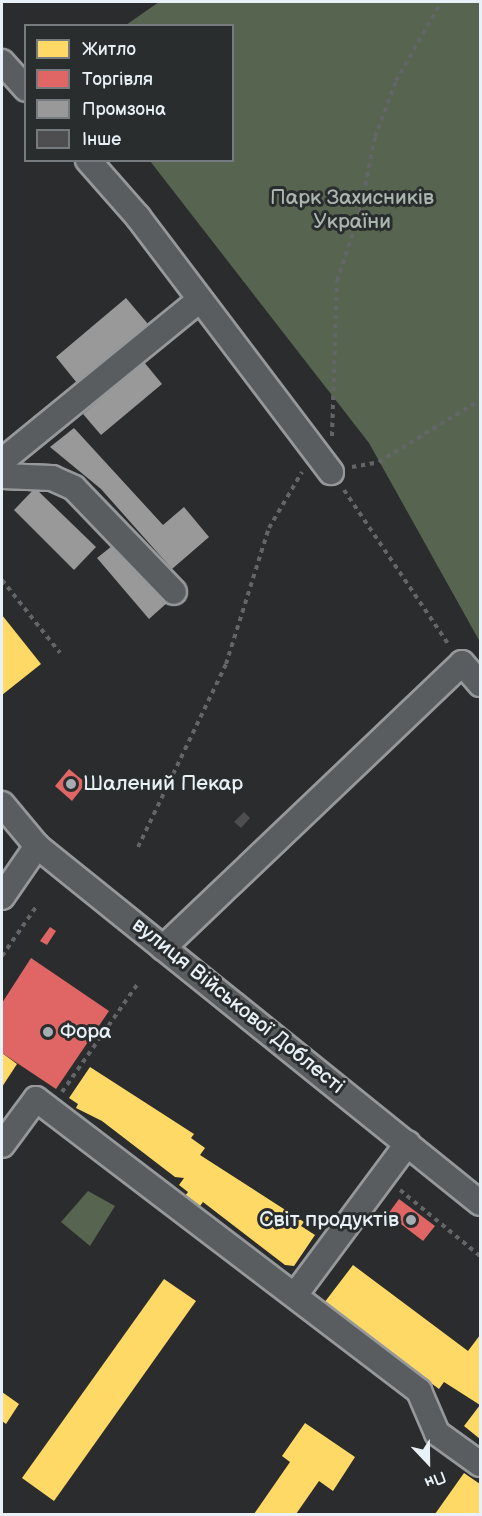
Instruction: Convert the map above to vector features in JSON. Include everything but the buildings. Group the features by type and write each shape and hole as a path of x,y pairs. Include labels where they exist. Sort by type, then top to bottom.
{"street":[{"path":"2,62 24,87"},
{"path":"90,162 138,217 198,300 331,472"},
{"path":"2,461 198,300"},
{"path":"2,476 52,478 74,488 174,592"},
{"path":"163,948 462,663 480,684"},
{"name":"вулиця Військової Доблесті","path":"2,804 37,846 480,1203"},
{"path":"2,897 37,846"},
{"path":"2,1145 36,1099 419,1391 437,1433 480,1464"},
{"path":"295,1295 408,1143"}],"path":[{"path":"441,2 396,81 379,126 337,281 331,472 462,663"},
{"path":"331,472 379,462 480,400"},
{"path":"138,847 226,664 269,528 315,451"},
{"path":"2,580 60,653"},
{"path":"2,956 36,907"},
{"path":"50,1110 137,985"},
{"path":"384,1177 480,1256"}],"green space":[{"name":"Парк Захисників України","path":"159,2 480,2 480,642 369,443 151,162 234,162 234,24 127,24"},
{"path":"88,1191 115,1206 90,1246 61,1222"}],"place":[{"name":"Шалений Пекар","path":"71,784"},
{"name":"Фора","path":"48,1032"},
{"name":"Світ продуктів","path":"411,1220"}]}
